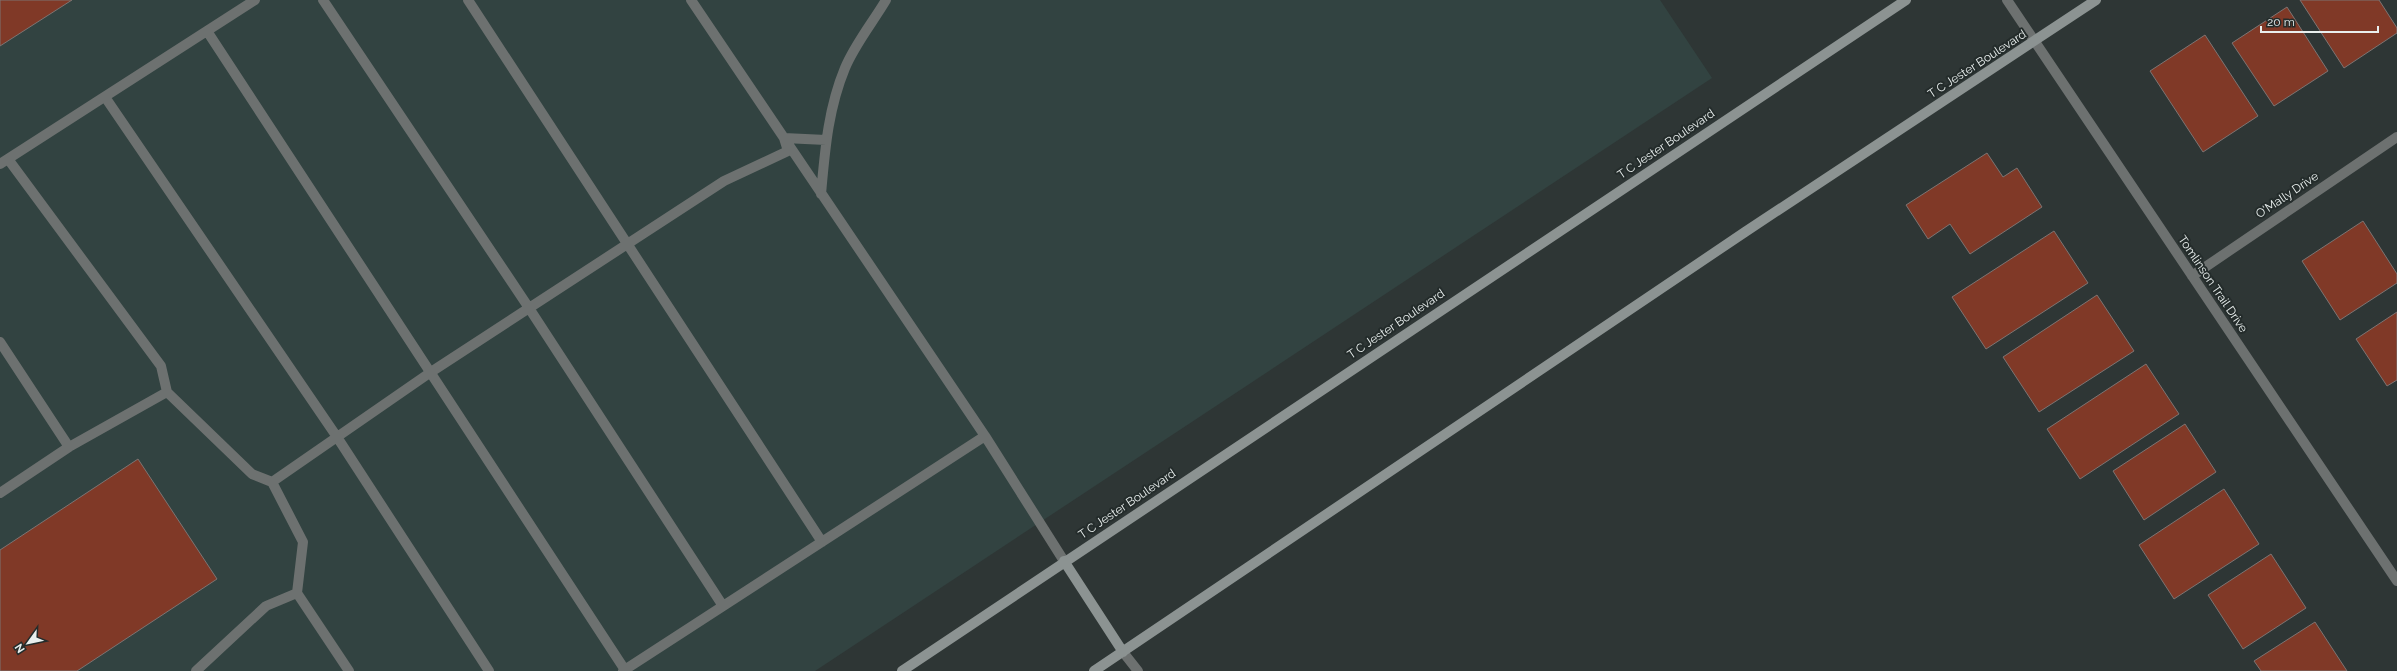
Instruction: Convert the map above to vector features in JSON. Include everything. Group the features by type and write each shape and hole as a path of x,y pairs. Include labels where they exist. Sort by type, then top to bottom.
{"main road":[{"name":"T C Jester Boulevard","path":"902,671 1064,561 1906,0"},
{"name":"T C Jester Boulevard","path":"1094,671 1752,228 2035,42 2096,0"},
{"path":"1064,561 1123,652"}],"street":[{"path":"255,0 4,161 161,366 167,392 252,474 272,482 303,542 297,593 349,671"},
{"path":"323,0 529,308 723,606"},
{"path":"468,0 822,542"},
{"path":"691,0 984,436 1064,561"},
{"path":"822,194 826,140 831,108 846,67 886,0"},
{"name":"Tomlinson Trail Drive","path":"2007,0 2397,581"},
{"path":"207,31 431,372 624,671 984,436"},
{"path":"105,97 337,437 489,671"},
{"name":"O'Mally Drive","path":"2192,276 2397,136"},
{"path":"272,482 431,372 724,181 788,151 784,138"},
{"path":"784,138 826,140"},
{"path":"0,342 70,447"},
{"path":"0,492 70,447 167,392"},
{"path":"196,671 209,667 266,606 297,593"},
{"path":"1123,652 1138,671"}],"shaded area":[{"path":"0,0 1660,0 1712,78 815,671 0,671"}],"building":[{"path":"0,0 72,0 0,46"},
{"path":"2300,0 2379,0 2397,28 2397,33 2344,68"},
{"path":"2287,7 2328,71 2274,106 2232,43"},
{"path":"2205,35 2258,116 2203,152 2150,71"},
{"path":"1987,153 2003,177 2017,168 2042,207 1970,254 1950,224 1928,239 1906,205"},
{"path":"2363,221 2397,274 2397,283 2340,320 2302,261"},
{"path":"2054,231 2088,283 1986,349 1952,297"},
{"path":"2097,295 2134,351 2039,412 2003,357"},
{"path":"2397,312 2397,380 2387,386 2356,339"},
{"path":"2146,364 2179,414 2080,479 2047,429"},
{"path":"2185,424 2216,472 2144,520 2113,471"},
{"path":"138,459 217,579 77,671 0,671 0,550"},
{"path":"2224,489 2259,544 2174,599 2139,545"},
{"path":"2271,554 2306,608 2243,649 2208,595"},
{"path":"2315,622 2347,671 2261,671 2254,661"}]}
